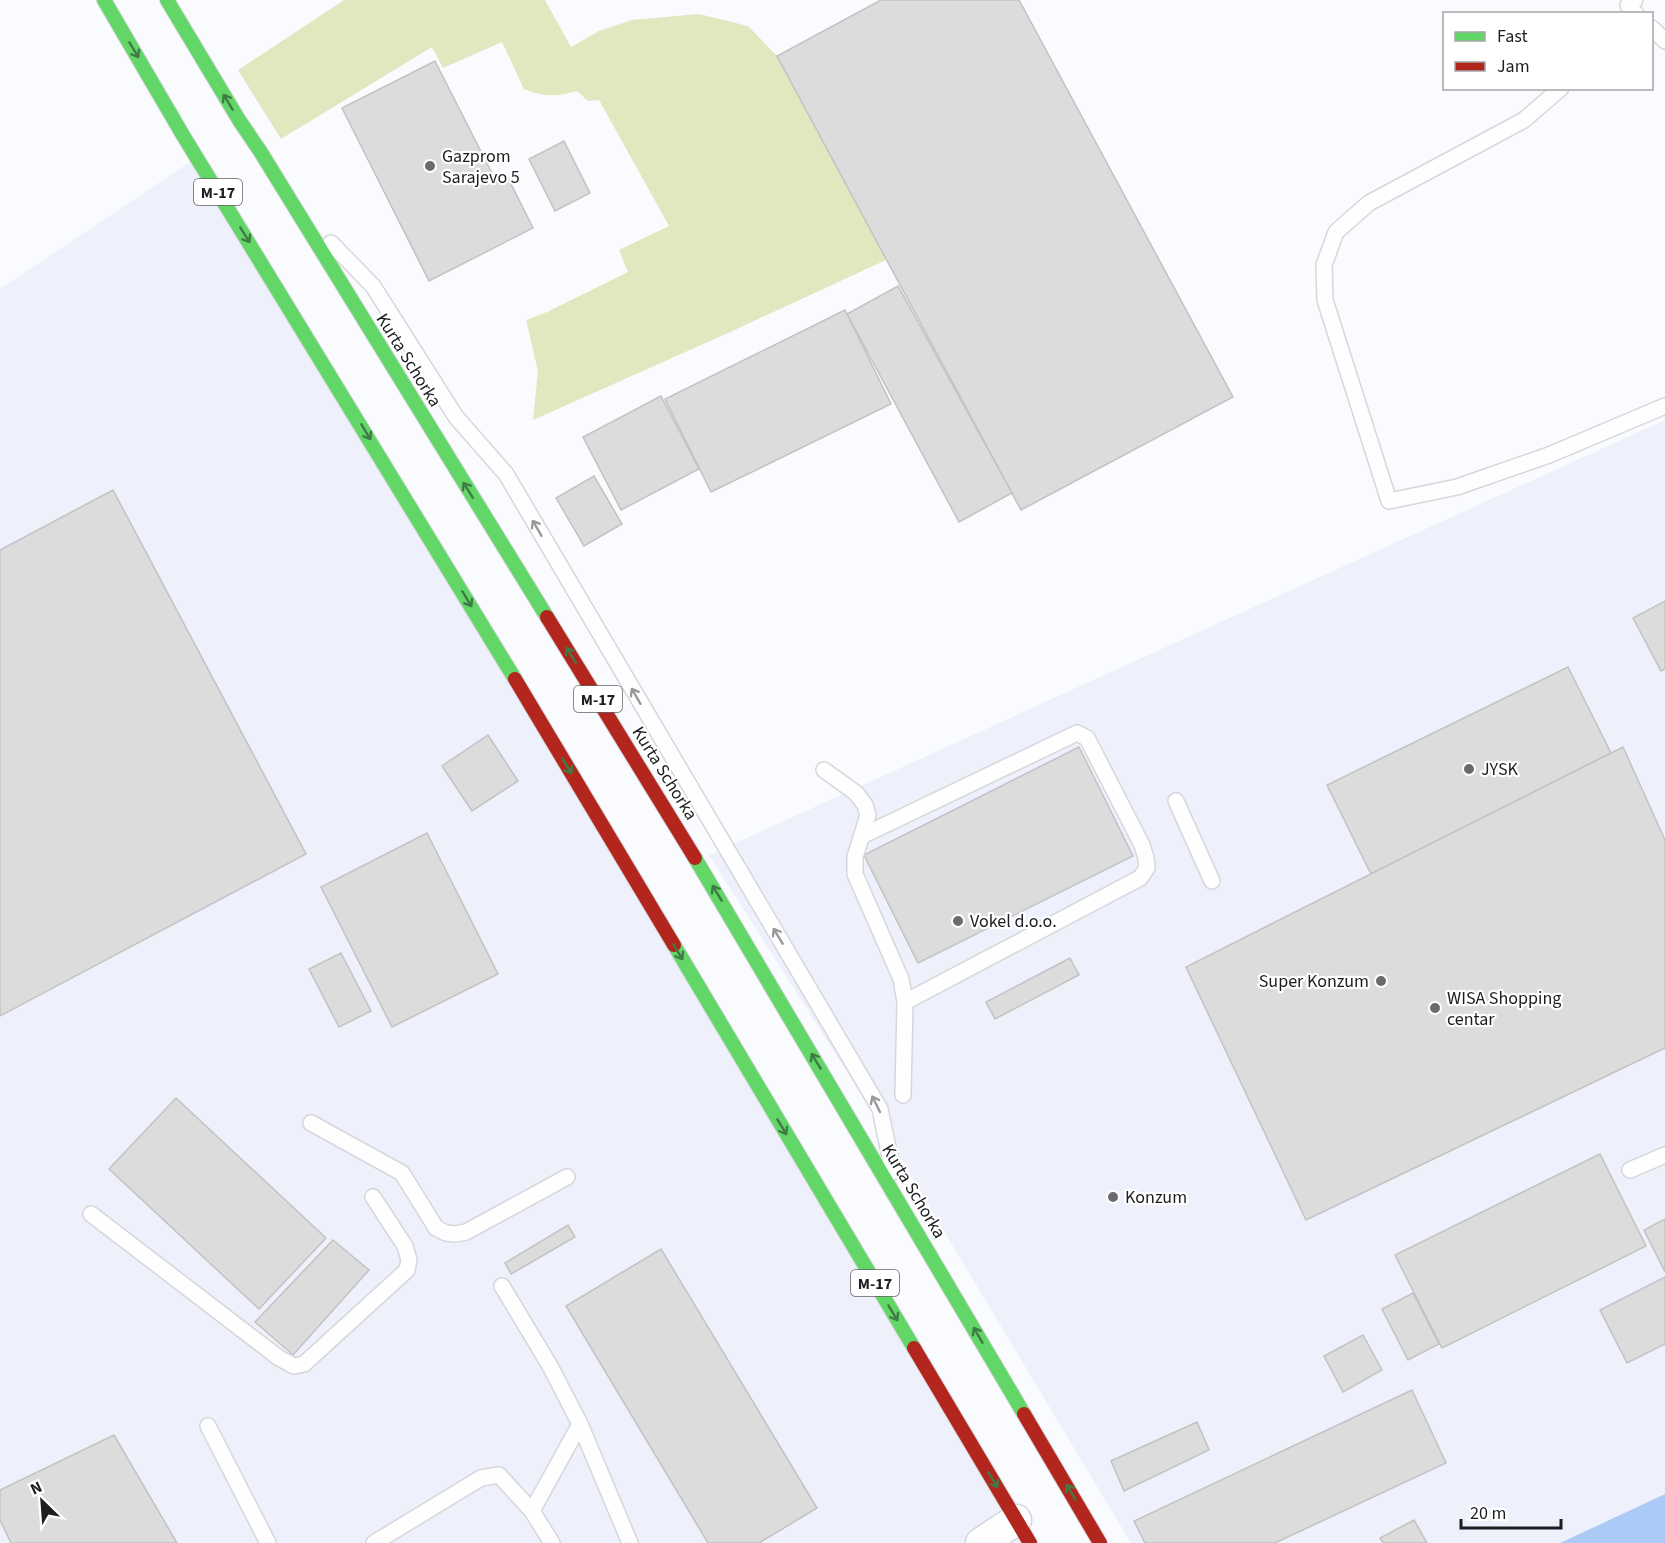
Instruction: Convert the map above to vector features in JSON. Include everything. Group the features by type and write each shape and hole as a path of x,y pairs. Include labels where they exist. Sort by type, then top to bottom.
{"main road":[{"name":"M-17","path":"104,0 184,137 504,660 1024,1532"},
{"name":"Kurta Schorka","path":"167,0 687,844 1100,1543"}],"street":[{"path":"981,1543 1024,1532"}],"lane":[{"path":"1653,29 1665,41"},
{"path":"1559,90 1524,120 1370,203 1336,232 1324,265 1325,300 1389,501 1456,487 1549,455 1665,406"},
{"path":"290,201 373,286 456,417 506,474 880,1109 900,1202"},
{"path":"862,836 1077,733 1087,738 1142,845 1146,858 1147,868 1140,878 905,1002"},
{"path":"824,770 856,793 868,815 855,857 855,874 901,979 905,1002 903,1095"},
{"path":"1176,801 1212,881"},
{"path":"310,1123 402,1173 436,1228 446,1233 466,1232 567,1177"},
{"path":"1630,1170 1665,1155"},
{"path":"91,1214 279,1358 294,1366 304,1364 407,1270 409,1260 405,1246 373,1197"},
{"path":"502,1286 550,1366 579,1424 630,1543"},
{"path":"532,1511 579,1424"},
{"path":"208,1426 268,1543"},
{"path":"374,1543 481,1478 499,1475 532,1511 552,1543"}],"shaded area":[{"path":"196,158 1028,1543 0,1543 0,289"},
{"path":"1665,420 1665,1494 1560,1543 1131,1543 881,1126 709,855"}],"green space":[{"path":"344,0 545,0 571,47 599,31 632,20 699,14 748,26 777,56 886,260 533,420 538,371 526,320 628,272 619,250 669,226 599,100 588,101 577,91 551,95 538,94 524,89 502,42 443,68 432,47 281,139 238,70"}],"water":[{"path":"1665,1494 1665,1543 1560,1543"}],"building":[{"path":"881,0 1019,0 1233,397 1021,510 777,56"},
{"name":"Gazprom Sarajevo 5","path":"435,61 497,183 508,178 533,228 429,281 342,108"},
{"path":"564,141 590,193 555,211 529,159"},
{"path":"898,286 1012,493 959,522 847,314"},
{"path":"845,310 891,404 711,492 665,399"},
{"path":"661,396 699,469 621,510 583,437"},
{"path":"594,476 622,524 584,546 556,498"},
{"path":"113,490 306,854 0,1016 0,550"},
{"path":"1665,601 1665,669 1661,671 1633,618"},
{"name":"JYSK","path":"1568,667 1611,753 1371,874 1327,785"},
{"path":"488,735 518,781 472,811 442,766"},
{"path":"1079,747 1133,856 918,963 864,855"},
{"name":"WISA Shopping centar","path":"1623,747 1665,840 1665,1048 1306,1220 1186,967"},
{"path":"427,833 498,974 392,1027 321,887"},
{"path":"341,953 371,1011 339,1027 309,969"},
{"path":"1070,958 1079,975 995,1019 986,1002"},
{"path":"176,1098 326,1238 259,1309 109,1169"},
{"path":"1600,1154 1646,1246 1442,1348 1395,1255"},
{"path":"1665,1219 1665,1272 1644,1230"},
{"path":"568,1225 575,1237 511,1274 505,1263"},
{"path":"333,1240 369,1270 293,1355 255,1322"},
{"path":"661,1249 817,1508 759,1543 708,1543 566,1306"},
{"path":"1665,1277 1665,1344 1627,1363 1600,1310"},
{"path":"1413,1293 1439,1344 1408,1360 1382,1309"},
{"path":"1363,1335 1382,1370 1343,1392 1324,1356"},
{"path":"1412,1390 1446,1463 1275,1543 1145,1543 1134,1521"},
{"path":"1197,1422 1209,1450 1124,1491 1111,1461"},
{"path":"114,1435 177,1543 11,1543 0,1520 0,1490"},
{"path":"1414,1520 1427,1543 1383,1543 1380,1538"}],"traffic: fast":[{"path":"104,0 184,137 515,679"},
{"path":"167,0 547,617"},
{"path":"695,858 1024,1414"},
{"path":"674,945 914,1348"}],"traffic: jam":[{"path":"547,617 695,858"},
{"path":"515,679 674,945"},
{"path":"914,1348 1030,1543"},
{"path":"1024,1414 1100,1543"}],"place":[{"name":"Gazprom Sarajevo 5","path":"430,166"},
{"name":"JYSK","path":"1469,769"},
{"name":"Vokel d.o.o.","path":"958,921"},
{"name":"Super Konzum","path":"1381,981"},
{"name":"WISA Shopping centar","path":"1435,1008"},
{"name":"Konzum","path":"1113,1197"}]}
